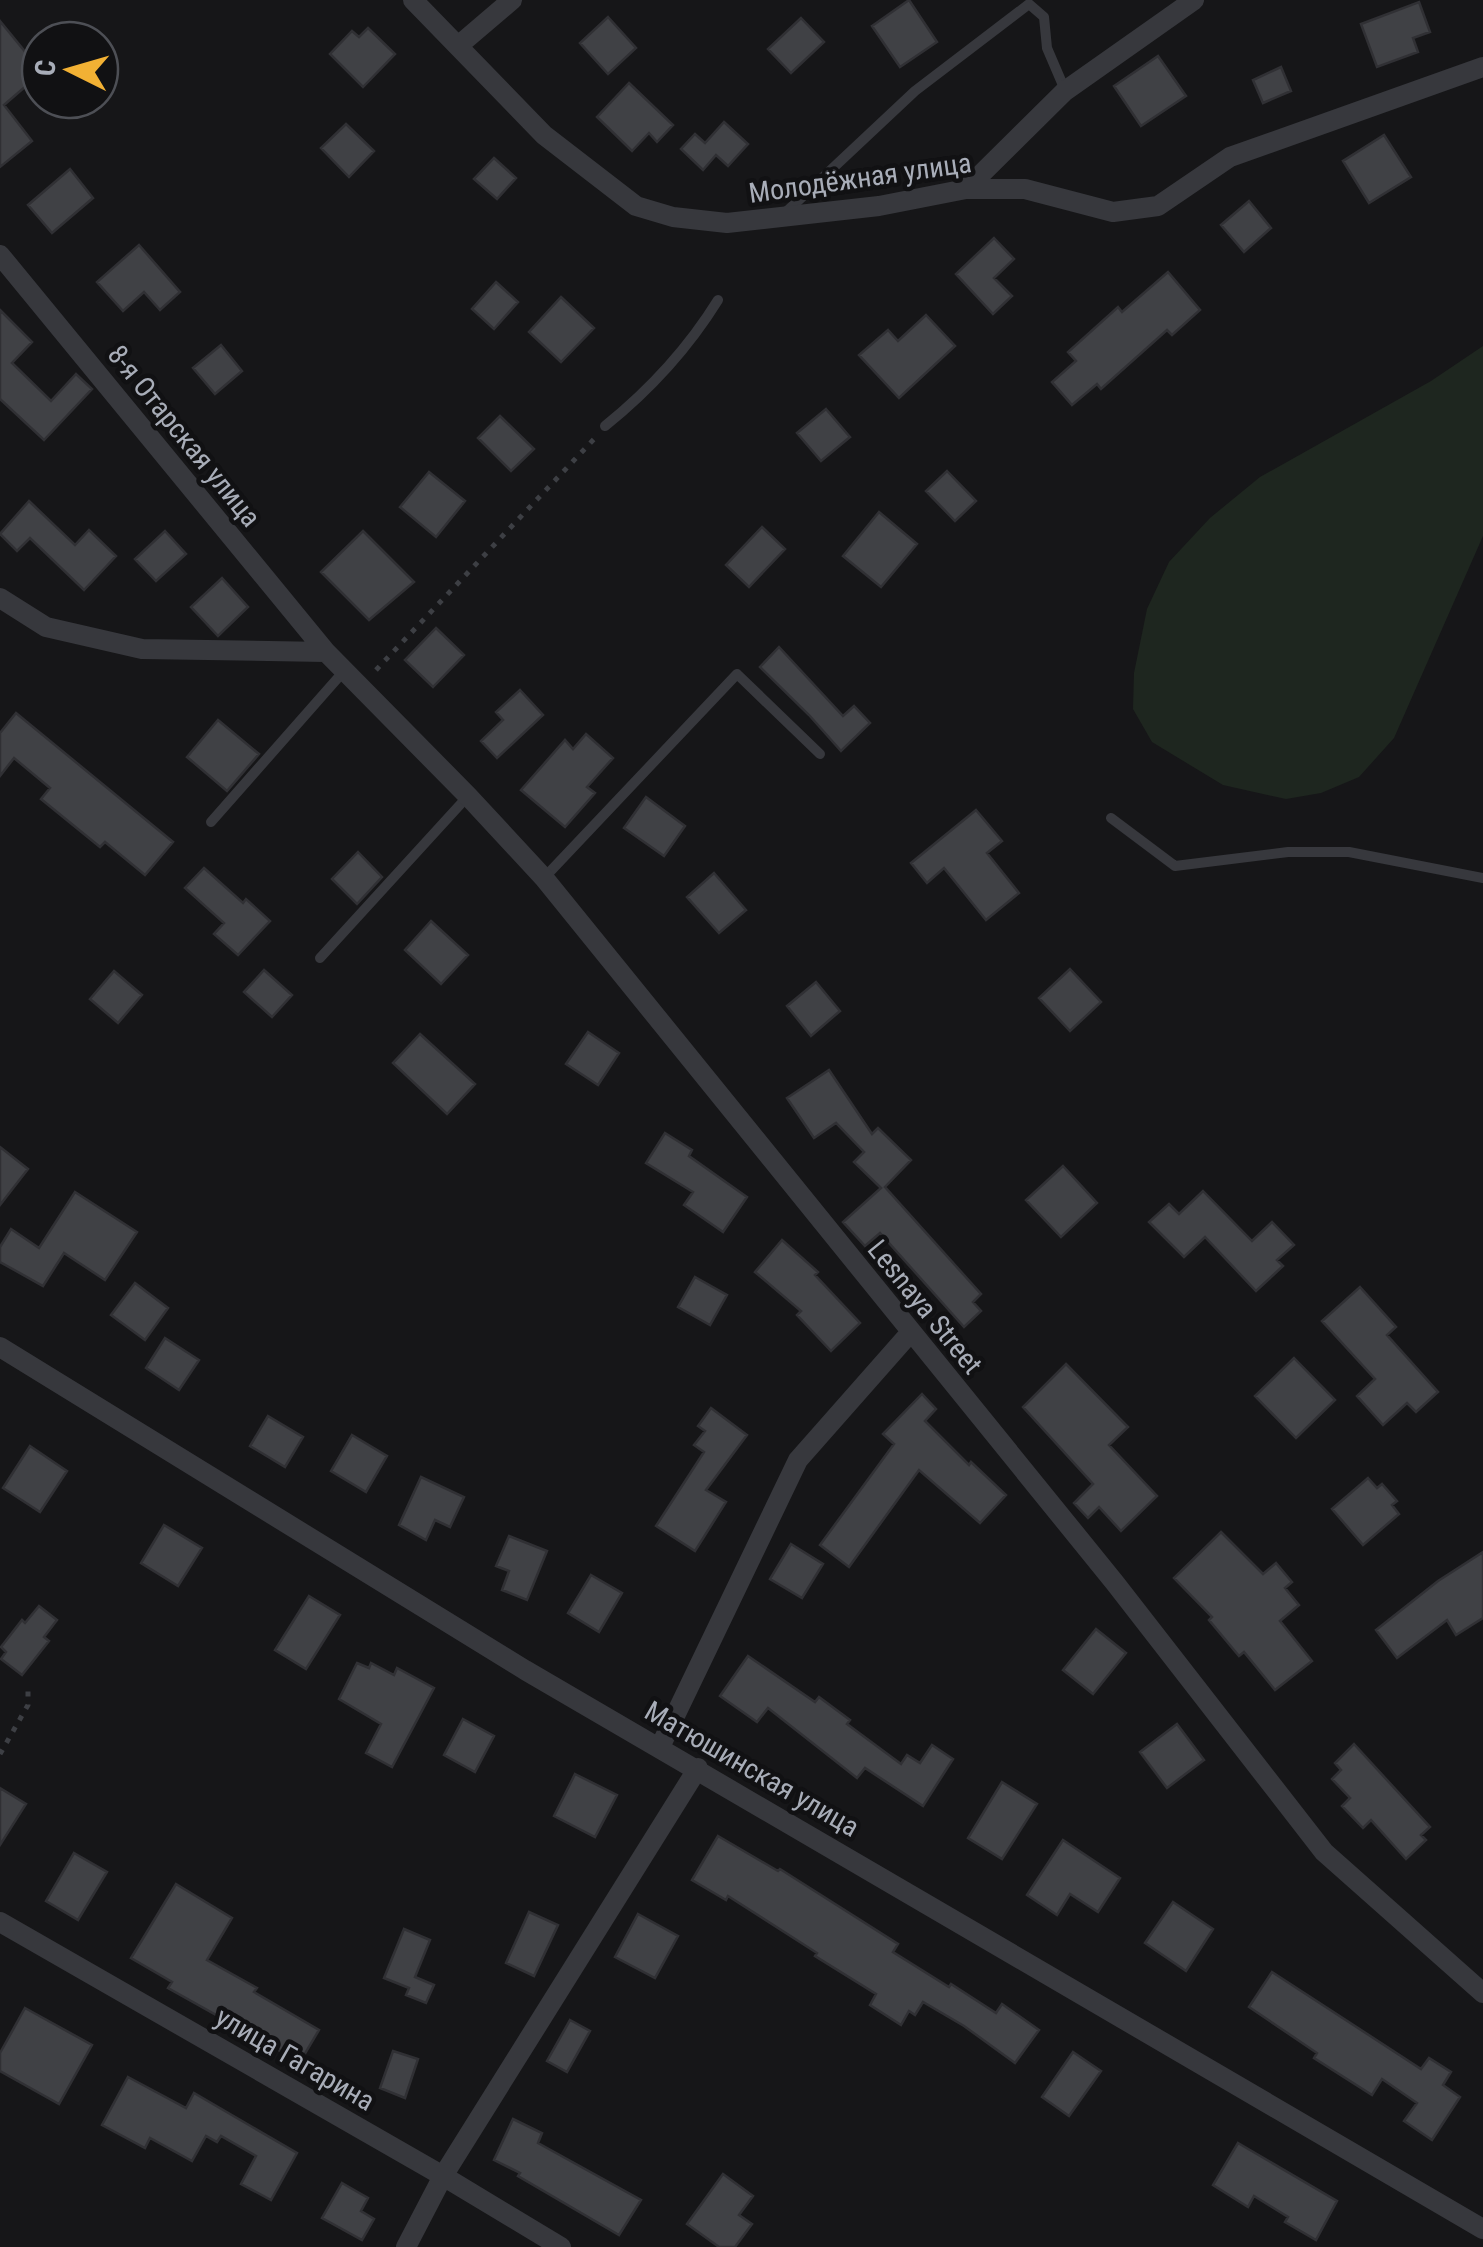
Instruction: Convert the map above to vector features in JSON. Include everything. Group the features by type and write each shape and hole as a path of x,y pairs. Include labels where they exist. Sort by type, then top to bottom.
{"street":[{"name":"Молодёжная улица","path":"412,0 544,135 636,206 673,218 727,224 878,206 966,189 1025,189 1113,212 1158,206 1230,156 1483,67"},
{"path":"458,46 512,0"},
{"path":"966,189 1066,91 1194,0"},
{"name":"8-я Отарская улица","path":"0,255 326,652"},
{"path":"0,598 46,627 142,649 326,652"},
{"name":"Lesnaya Street","path":"326,652 544,878 1115,1583 1324,1852 1483,1993"},
{"path":"660,1747 798,1460 910,1333"},
{"name":"Матюшинская улица","path":"0,1347 526,1670 1483,2229"},
{"path":"406,2247 443,2176 698,1768"},
{"name":"улица Гагарина","path":"0,1922 561,2247"}],"lane":[{"path":"780,218 914,91 1029,4 1044,17 1047,48 1066,91"},
{"path":"606,426 646,392 681,354 718,300"},
{"path":"212,822 344,670"},
{"path":"544,878 737,674 820,754"},
{"path":"320,958 468,796"},
{"path":"1110,818 1175,866 1288,852 1349,852 1483,878"}],"path":[{"path":"360,686 606,426"},
{"path":"0,1754 28,1705 28,1688"}],"shaded area":[{"path":"1483,346 1483,536 1394,738 1359,777 1321,793 1286,799 1223,785 1152,742 1133,709 1134,673 1147,609 1169,562 1210,518 1260,477 1431,381"}],"building":[{"path":"909,0 937,42 900,67 872,26"},
{"path":"1419,2 1430,32 1413,38 1418,52 1377,67 1361,24"},
{"path":"608,17 636,48 608,74 580,43"},
{"path":"801,18 824,42 791,73 768,49"},
{"path":"0,21 20,46 20,91 4,105 32,141 0,167"},
{"path":"368,28 395,54 363,87 330,54 352,31 359,37"},
{"path":"1158,56 1186,96 1141,126 1114,86"},
{"path":"1281,67 1291,91 1263,103 1253,80"},
{"path":"629,83 673,125 657,142 649,133 632,151 597,117"},
{"path":"724,122 748,144 728,166 716,155 703,170 681,149 695,134 705,143"},
{"path":"346,124 374,151 349,177 321,148"},
{"path":"1384,135 1411,177 1369,203 1343,161"},
{"path":"494,158 516,178 497,199 474,179"},
{"path":"70,169 93,198 52,233 28,205"},
{"path":"1249,201 1271,228 1244,252 1221,225"},
{"path":"994,238 1014,259 994,278 1012,296 993,314 956,274"},
{"path":"139,245 180,292 160,310 144,292 123,311 97,282"},
{"path":"1168,272 1200,310 1172,335 1167,330 1101,389 1097,384 1072,405 1052,382 1076,361 1068,352 1118,307 1122,312"},
{"path":"496,282 518,302 494,329 472,309"},
{"path":"561,297 594,328 561,362 529,332"},
{"path":"0,310 32,342 12,363 51,401 76,374 92,389 44,440 0,399"},
{"path":"926,315 955,346 899,398 859,355 888,330 898,341"},
{"path":"221,345 242,371 215,394 193,368"},
{"path":"826,409 850,437 821,461 797,433"},
{"path":"500,416 534,449 511,471 478,438"},
{"path":"947,471 976,501 955,521 926,491"},
{"path":"429,472 465,501 436,537 400,507"},
{"path":"29,501 75,545 89,530 116,556 84,590 30,538 17,551 0,534"},
{"path":"879,512 917,544 881,587 843,556"},
{"path":"762,527 785,549 749,587 726,565"},
{"path":"165,531 186,554 156,581 135,559"},
{"path":"363,531 414,582 369,620 321,572"},
{"path":"222,578 248,607 218,636 191,607"},
{"path":"436,628 464,655 433,687 405,660"},
{"path":"779,647 843,716 854,706 870,723 841,751 760,667"},
{"path":"520,690 543,715 497,758 481,741 503,720 496,712"},
{"path":"16,713 173,842 145,875 105,842 100,847 41,799 50,788 14,758 0,776 0,733"},
{"path":"218,720 259,754 227,791 187,757"},
{"path":"586,734 613,758 587,787 595,793 565,827 521,790 565,740 573,749"},
{"path":"646,797 685,826 664,856 624,828"},
{"path":"976,810 1002,841 987,853 1019,893 986,920 944,868 927,883 911,863"},
{"path":"358,852 382,877 357,904 332,879"},
{"path":"204,868 270,921 238,955 214,934 224,923 185,888"},
{"path":"714,873 746,910 719,933 687,897"},
{"path":"431,921 468,955 441,984 405,950"},
{"path":"1070,969 1101,1002 1070,1031 1039,998"},
{"path":"264,970 292,995 272,1017 244,992"},
{"path":"114,971 142,995 118,1023 90,999"},
{"path":"816,982 840,1011 811,1036 787,1006"},
{"path":"588,1032 619,1053 598,1085 566,1064"},
{"path":"420,1034 475,1084 447,1114 393,1063"},
{"path":"829,1070 872,1134 878,1128 911,1160 885,1187 981,1294 973,1302 981,1311 964,1327 880,1233 865,1246 843,1222 881,1188 854,1162 864,1152 836,1123 814,1138 787,1098"},
{"path":"665,1133 692,1150 689,1156 747,1197 723,1232 684,1205 693,1192 646,1163"},
{"path":"0,1147 28,1169 0,1205"},
{"path":"1063,1166 1097,1203 1061,1237 1026,1200"},
{"path":"1203,1191 1252,1241 1272,1222 1294,1245 1277,1260 1283,1266 1256,1291 1205,1237 1184,1257 1149,1222 1169,1204 1179,1214"},
{"path":"75,1192 137,1232 105,1280 64,1253 43,1286 0,1262 0,1247 11,1229 39,1248"},
{"path":"782,1240 818,1272 815,1275 860,1323 831,1351 797,1315 801,1311 755,1272"},
{"path":"695,1277 727,1295 710,1325 678,1307"},
{"path":"135,1283 168,1308 145,1340 111,1315"},
{"path":"1360,1287 1396,1327 1387,1335 1438,1392 1416,1412 1407,1403 1383,1425 1357,1396 1375,1379 1322,1321"},
{"path":"165,1338 199,1360 179,1390 146,1368"},
{"path":"1294,1358 1335,1400 1296,1438 1255,1396"},
{"path":"1066,1364 1128,1427 1109,1445 1157,1496 1121,1531 1099,1507 1088,1518 1074,1503 1093,1484 1023,1407"},
{"path":"922,1394 936,1409 925,1421 1006,1495 980,1523 919,1470 849,1567 820,1545 894,1444 883,1434"},
{"path":"711,1408 747,1435 706,1490 726,1502 695,1551 656,1526 704,1452 694,1445 705,1431 698,1426"},
{"path":"268,1416 303,1437 285,1467 250,1446"},
{"path":"352,1435 387,1456 366,1492 331,1471"},
{"path":"30,1446 67,1471 40,1512 3,1488"},
{"path":"421,1477 464,1497 450,1527 435,1520 426,1540 399,1525"},
{"path":"1368,1478 1377,1488 1382,1484 1397,1501 1392,1505 1399,1514 1363,1545 1332,1509"},
{"path":"164,1525 202,1548 178,1586 141,1563"},
{"path":"1221,1532 1263,1574 1276,1563 1292,1582 1285,1588 1299,1605 1280,1621 1312,1661 1275,1690 1244,1652 1239,1656 1209,1620 1212,1617 1174,1578"},
{"path":"509,1536 547,1551 527,1600 502,1590 509,1571 496,1566"},
{"path":"791,1544 823,1564 802,1598 770,1579"},
{"path":"1483,1552 1483,1618 1456,1635 1447,1620 1397,1658 1376,1630 1438,1581"},
{"path":"591,1575 622,1593 599,1632 568,1613"},
{"path":"309,1596 340,1615 306,1669 275,1650"},
{"path":"39,1606 57,1620 44,1637 49,1641 22,1675 1,1659 6,1652 1,1647"},
{"path":"1096,1629 1126,1653 1093,1694 1063,1670"},
{"path":"748,1656 815,1702 819,1697 850,1720 847,1724 901,1764 907,1755 920,1763 932,1745 953,1759 923,1806 865,1768 857,1778 768,1708 757,1722 720,1696"},
{"path":"357,1663 369,1668 371,1663 394,1675 397,1668 434,1688 392,1767 366,1753 381,1724 339,1699"},
{"path":"463,1719 494,1736 475,1772 444,1755"},
{"path":"1177,1724 1204,1760 1167,1788 1140,1752"},
{"path":"1354,1744 1430,1827 1421,1835 1426,1840 1406,1859 1371,1820 1363,1828 1342,1806 1350,1798 1332,1779 1341,1770 1335,1763"},
{"path":"575,1774 617,1795 595,1837 554,1816"},
{"path":"1002,1782 1037,1804 1002,1859 968,1838"},
{"path":"0,1788 26,1804 0,1845"},
{"path":"718,1836 780,1869 898,1944 893,1952 949,1987 951,1984 996,2013 1002,2004 1039,2030 1015,2063 923,2002 915,2015 909,2011 901,2025 870,2005 876,1994 815,1956 817,1953 728,1896 726,1900 692,1880"},
{"path":"1063,1840 1120,1878 1098,1912 1070,1894 1057,1915 1027,1895"},
{"path":"74,1853 107,1872 78,1920 46,1901"},
{"path":"176,1884 232,1918 207,1960 319,2030 300,2062 168,1988 172,1982 131,1958"},
{"path":"1173,1902 1213,1929 1186,1971 1145,1943"},
{"path":"529,1912 558,1925 534,1976 506,1963"},
{"path":"638,1914 678,1936 655,1978 615,1957"},
{"path":"404,1929 430,1940 415,1977 434,1985 426,2003 406,1995 409,1988 384,1978"},
{"path":"1272,1972 1421,2069 1429,2058 1451,2072 1443,2085 1460,2097 1432,2140 1404,2121 1417,2103 1382,2079 1372,2095 1314,2058 1317,2053 1249,2007"},
{"path":"25,2008 92,2045 59,2104 0,2071 0,2053"},
{"path":"570,2020 590,2031 567,2072 547,2061"},
{"path":"393,2051 418,2059 405,2098 380,2088"},
{"path":"1073,2052 1101,2071 1069,2116 1042,2097"},
{"path":"128,2077 186,2108 194,2093 297,2153 271,2200 241,2184 256,2156 221,2136 217,2142 206,2136 192,2161 150,2138 145,2148 102,2125"},
{"path":"513,2119 542,2133 538,2143 641,2200 619,2235 494,2160"},
{"path":"1238,2143 1337,2201 1316,2240 1285,2222 1288,2217 1254,2196 1248,2207 1213,2185"},
{"path":"723,2174 753,2196 739,2215 752,2224 735,2247 719,2247 687,2224"},
{"path":"342,2183 368,2198 361,2211 374,2219 362,2240 322,2218"}]}
